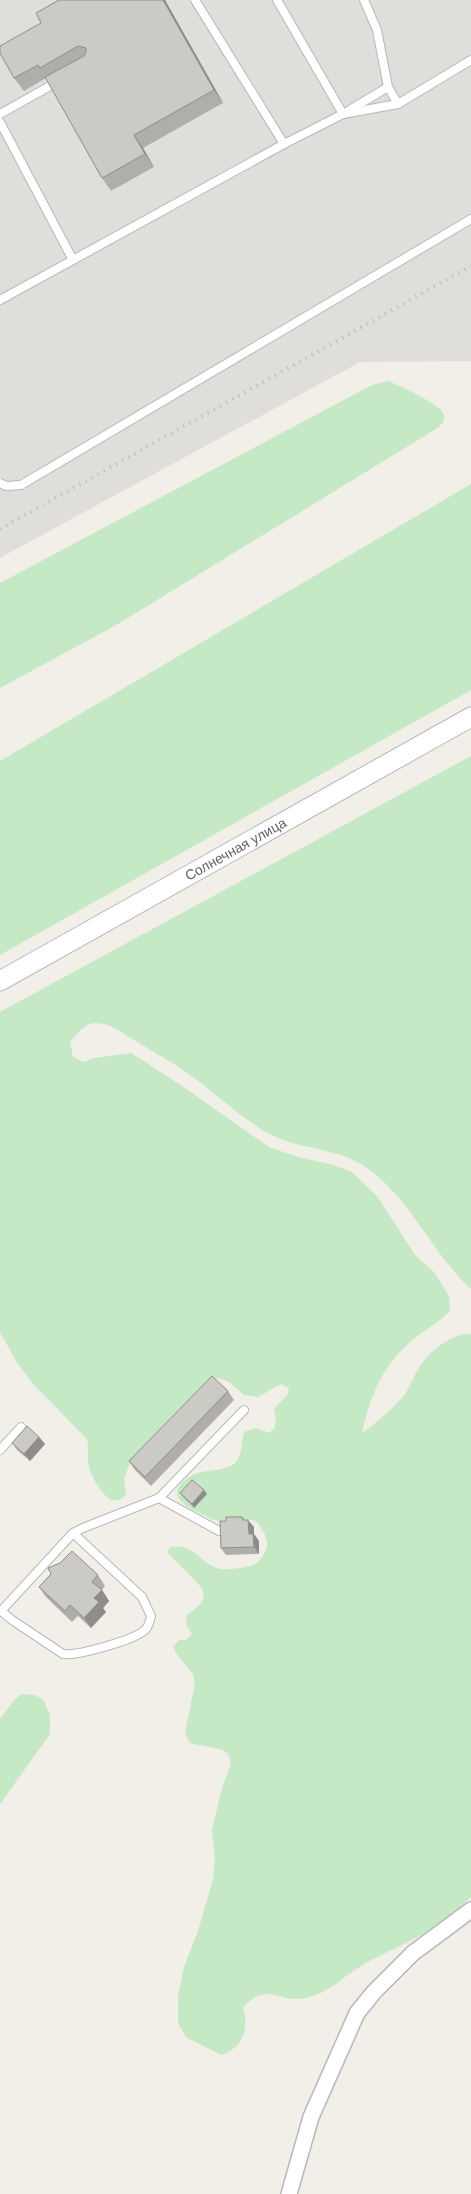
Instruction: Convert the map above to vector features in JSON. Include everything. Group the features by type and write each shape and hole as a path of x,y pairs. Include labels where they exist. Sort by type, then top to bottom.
{"street":[{"name":"Солнечная улица","path":"0,981 471,717"},
{"path":"290,2194 311,2117 357,2013 380,1985 413,1953 471,1910"}],"lane":[{"path":"195,0 284,144"},
{"path":"278,0 343,114"},
{"path":"366,0 376,30 388,87 398,104"},
{"path":"343,114 398,104 471,60"},
{"path":"0,114 65,78"},
{"path":"0,300 284,144 343,114 388,87"},
{"path":"0,122 73,260"},
{"path":"0,483 6,486 20,486 471,219"},
{"path":"73,1533 142,1597 151,1616 145,1630 136,1635 83,1654 70,1655 63,1654 1,1611 73,1533 159,1498 244,1410"},
{"path":"0,1450 22,1427"},
{"path":"159,1498 219,1530"}],"shaded area":[{"path":"0,0 471,0 471,361 360,362 0,558"}],"green space":[{"path":"388,381 427,400 440,409 444,416 444,421 439,427 118,624 0,688 0,583 372,385"},
{"path":"471,484 471,690 0,955 0,761"},
{"path":"471,756 471,1289 444,1259 394,1192 364,1166 341,1155 292,1143 268,1133 246,1119 183,1070 111,1027 101,1023 92,1023 81,1030 70,1042 73,1057 83,1062 95,1058 131,1053 269,1147 352,1172 377,1196 415,1255 434,1272 449,1296 450,1311 405,1347 387,1369 374,1392 362,1433 385,1415 401,1399 420,1366 436,1349 456,1336 471,1334 471,1897 430,1930 361,1966 317,1995 299,1999 268,1994 253,1999 243,2007 245,2030 240,2042 229,2052 221,2055 186,2037 178,2023 178,1995 184,1967 198,1931 213,1879 215,1857 212,1830 222,1788 231,1763 228,1753 219,1749 190,1743 185,1733 195,1683 193,1674 176,1653 173,1646 179,1640 186,1640 192,1634 187,1626 186,1616 200,1604 203,1593 202,1588 167,1552 170,1547 178,1546 185,1548 191,1550 210,1565 225,1569 236,1569 252,1565 261,1559 266,1550 267,1542 264,1532 256,1521 239,1519 214,1520 188,1507 179,1498 177,1493 184,1481 193,1475 226,1468 234,1464 240,1453 244,1432 256,1428 268,1433 274,1429 276,1418 274,1409 288,1394 289,1388 281,1384 258,1397 244,1395 229,1382 218,1378 210,1383 129,1465 124,1479 126,1494 120,1500 114,1500 102,1492 97,1485 88,1462 87,1439 33,1384 16,1361 0,1332 0,1012"},
{"path":"23,1694 34,1695 43,1699 50,1715 50,1734 0,1804 0,1719 15,1699"}],"building":[{"path":"59,0 163,0 214,90 134,135 145,154 102,178 45,77 84,56 86,48 78,46 40,68 38,65 14,78 0,53 0,46 41,23 36,13"},
{"path":"212,1376 228,1391 145,1477 129,1461"},
{"path":"27,1426 39,1437 24,1454 12,1443"},
{"path":"192,1480 204,1490 192,1504 180,1493"},
{"path":"226,1517 242,1517 243,1520 248,1520 249,1534 253,1534 254,1547 221,1548 220,1521 226,1521"},
{"path":"72,1551 98,1575 92,1582 102,1590 94,1598 99,1602 84,1618 70,1605 65,1611 39,1587 51,1574 48,1568 60,1563"}],"railway":[{"path":"0,529 471,266"}]}
